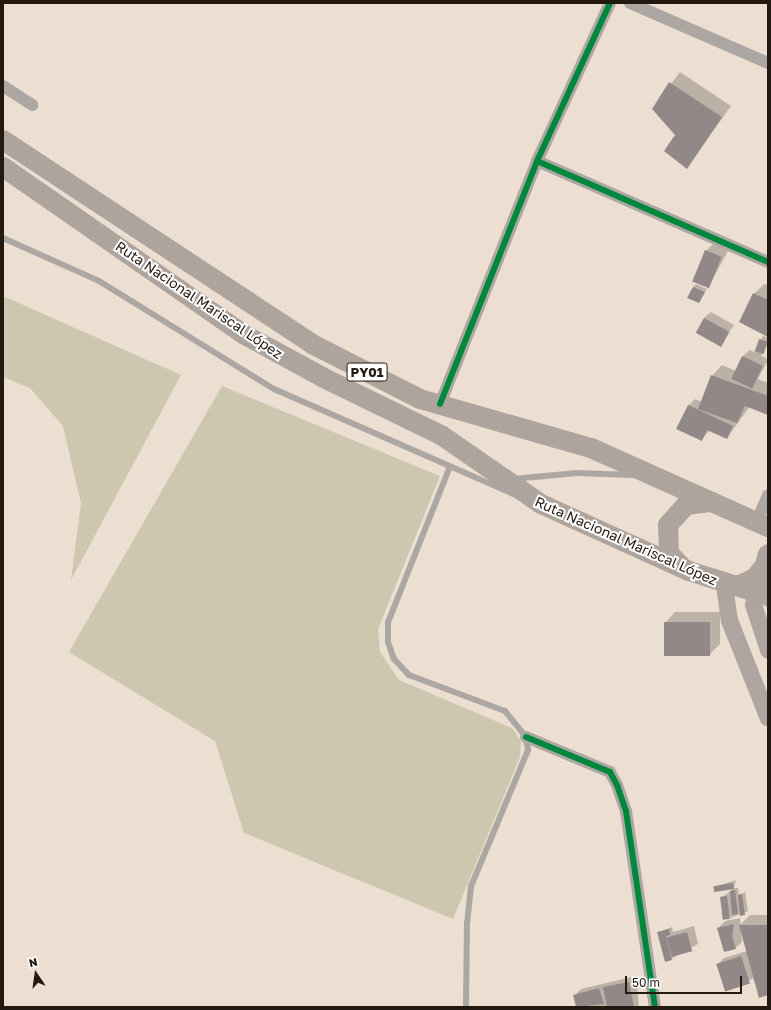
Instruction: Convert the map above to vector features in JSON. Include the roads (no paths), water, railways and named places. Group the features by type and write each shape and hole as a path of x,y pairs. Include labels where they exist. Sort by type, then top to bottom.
{"highway":[{"name":"Ruta Nacional Mariscal López","path":"3,140 312,344 420,399 591,448 762,524"},
{"name":"Ruta Nacional Mariscal López","path":"3,167 245,335 328,380 441,435 541,504 689,571 724,585 762,594"},
{"path":"689,571 677,564 669,553 668,525 686,505 700,501 714,502"},
{"path":"762,524 768,544"},
{"path":"724,585 740,585 764,562"}],"main road":[{"path":"764,562 762,594 753,604 768,650"},
{"path":"724,585 729,620 768,718"}],"street":[{"path":"440,404 537,161 610,3"},
{"path":"630,3 768,63"},
{"path":"3,86 32,105"},
{"path":"537,161 768,262"},
{"path":"762,524 768,495"},
{"path":"526,737 610,772 617,785 626,811 655,1007"}],"lane":[{"path":"3,238 99,282 274,389 449,469 541,504"},
{"path":"449,469 388,622 388,642 394,659 409,675 505,711 526,737 528,750 471,886 467,922 466,1007"},
{"path":"471,478 504,479 610,473 666,481"}]}
